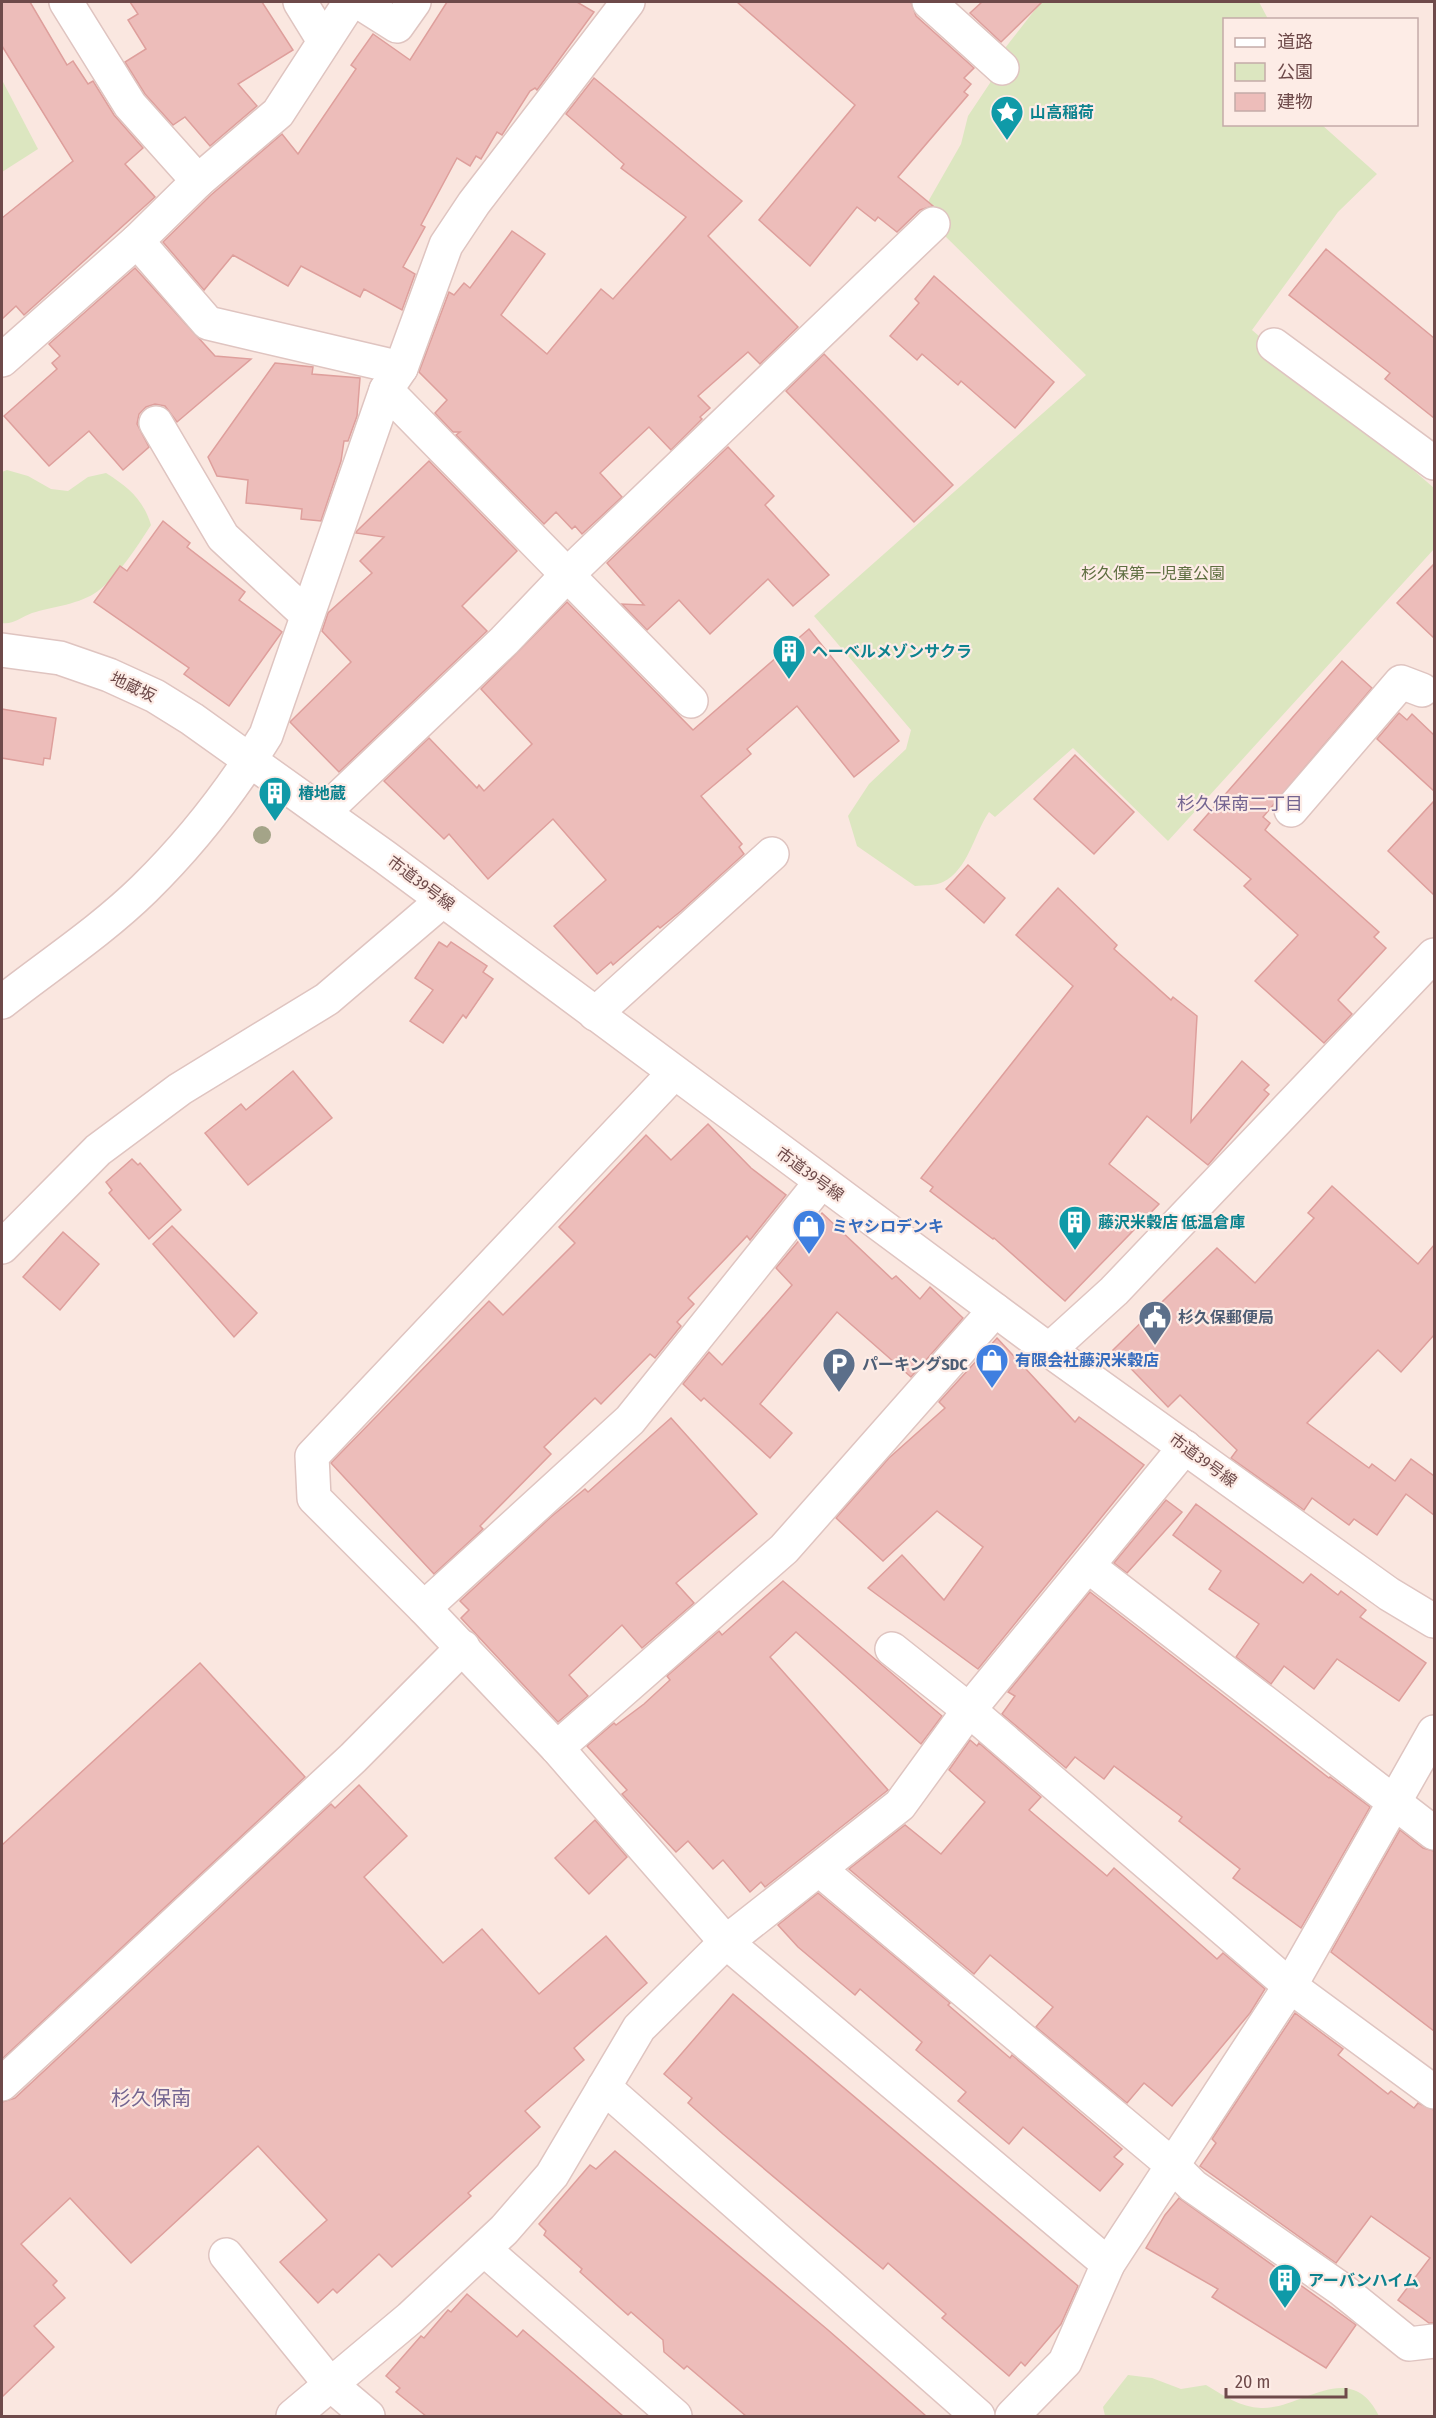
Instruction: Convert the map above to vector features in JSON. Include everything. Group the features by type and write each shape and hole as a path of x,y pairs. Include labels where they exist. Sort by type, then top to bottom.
{"street":[{"path":"66,2 130,105 198,181"},
{"path":"300,2 324,41"},
{"path":"2,360 136,241 198,181 278,113 350,2"},
{"path":"359,2 397,26 414,2"},
{"path":"929,2 1002,68"},
{"path":"2,1002 101,927 144,889 183,848 250,761 266,735 306,614 393,379 446,245 618,5"},
{"path":"324,812 933,224"},
{"path":"136,241 208,323 393,379 568,574 691,701"},
{"path":"1274,345 1434,463"},
{"path":"156,423 223,537 306,614"},
{"name":"地蔵坂","path":"2,650 60,658 132,685 192,719 250,761"},
{"path":"1291,810 1401,682 1430,689"},
{"name":"市道39号線","path":"250,761 324,812 1049,1350 1389,1594 1434,1621"},
{"path":"595,1014 772,854"},
{"path":"2,1247 98,1150 180,1089 327,999 443,900"},
{"path":"1049,1350 1114,1291 1434,955"},
{"path":"674,1073 312,1456 314,1498 463,1647 557,1748 726,1942 1108,2264"},
{"path":"424,1608 630,1420 821,1182"},
{"path":"557,1748 784,1549 995,1310"},
{"path":"292,2416 410,2318 485,2250 552,2175 639,2028 726,1942 900,1805 969,1710 1185,1448"},
{"path":"1088,1566 1434,1833"},
{"path":"2,2084 362,1750 463,1647"},
{"path":"892,1648 969,1710 1290,1986 1434,2092"},
{"path":"1012,2416 1065,2362 1108,2264 1171,2164 1290,1986 1434,1732"},
{"path":"820,1870 1171,2164 1193,2186 1341,2289 1409,2344 1434,2341"},
{"path":"604,2087 978,2416"},
{"path":"485,2250 675,2416"},
{"path":"226,2255 330,2384 368,2416"}],"green space":[{"name":"杉久保第一児童公園","path":"1041,2 1259,2 1267,18 1223,18 1223,126 1323,126 1377,174 1338,212 1252,330 1434,488 1434,549 1168,841 1073,748 995,817 989,812 965,860 952,876 933,885 915,886 857,846 848,816 869,784 906,749 911,730 814,616 1086,375 944,235 926,212 929,200 961,144 968,116 990,83 998,57"},
{"path":"2,80 38,149 2,172"},
{"path":"7,470 28,476 51,489 68,491 88,477 106,473 134,494 144,508 151,525 120,569 98,591 75,602 32,613 13,622 2,623 2,472"},
{"path":"1128,2375 1152,2378 1181,2389 1206,2385 1239,2403 1261,2408 1292,2402 1339,2388 1354,2390 1367,2399 1379,2416 1105,2416 1103,2407"}],"building":[{"path":"2,2 30,2 67,65 73,61 88,84 93,81 114,115 143,148 125,164 155,197 24,315 16,306 2,319 2,218 73,161 2,46"},
{"path":"130,2 262,2 293,50 238,84 257,106 210,146 185,117 173,125 145,94 125,62 146,49 128,20 138,14"},
{"path":"447,2 577,2 594,12 537,90 535,88 530,91 502,135 497,132 481,159 476,156 470,166 457,158 421,225 425,227 403,267 415,274 402,310 364,289 360,297 301,266 288,286 233,255 204,290 163,242 211,195 282,134 298,154 356,69 351,65 373,34 410,60"},
{"path":"737,2 911,2 916,16 974,68 964,78 971,84 964,92 968,95 898,177 933,206 920,210 897,232 878,217 875,221 857,207 810,266 759,220 855,105"},
{"path":"982,2 1042,2 1001,42 970,13"},
{"path":"594,78 742,201 708,236 798,327 760,364 748,352 698,396 710,408 671,450 649,427 600,473 622,497 582,534 575,526 572,529 556,512 544,524 456,435 460,432 453,432 435,413 447,400 419,372 449,292 454,295 464,283 470,288 512,231 545,254 501,315 547,354 601,289 613,299 686,217 621,168 624,164 566,114"},
{"path":"1326,249 1434,338 1434,418 1385,379 1390,373 1289,295"},
{"path":"135,268 215,356 251,359 177,422 165,406 155,404 146,407 139,414 137,424 149,447 123,470 89,431 49,466 4,416 57,369 52,363 60,356 49,344"},
{"path":"934,276 1054,382 1015,428 961,381 958,385 922,354 917,360 890,336 919,303 915,299"},
{"path":"824,354 953,485 914,522 786,391"},
{"path":"275,363 313,367 312,374 360,378 357,416 348,441 344,441 341,461 321,521 301,519 302,509 246,503 248,480 217,476 208,457"},
{"path":"728,447 774,496 765,505 829,575 793,606 768,579 710,634 679,600 647,630 622,604 644,605 607,563"},
{"path":"429,461 517,551 462,606 487,631 339,772 290,722 351,662 322,631 328,613 372,573 360,561 384,537 356,533 357,531"},
{"path":"163,521 190,543 187,547 245,592 239,600 282,632 229,706 184,674 189,668 94,602 120,566 127,571"},
{"path":"1434,564 1434,638 1397,603"},
{"path":"567,602 693,730 809,629 899,741 854,777 797,706 747,749 751,754 701,796 742,844 739,847 744,854 681,911 660,928 658,926 613,965 611,962 597,974 554,926 606,880 553,819 488,879 449,834 444,839 384,781 429,738 477,788 479,785 484,791 532,744 481,689"},
{"path":"1342,661 1372,688 1263,817 1270,823 1265,830 1379,932 1374,937 1386,948 1338,1000 1352,1014 1324,1043 1255,981 1298,935 1244,886 1251,879 1194,830"},
{"path":"2,709 56,718 50,759 44,758 43,765 2,758"},
{"path":"1399,713 1407,720 1412,714 1434,735 1434,791 1377,739"},
{"path":"1075,755 1134,812 1094,854 1034,799"},
{"path":"1434,801 1434,895 1388,851"},
{"path":"968,865 1005,898 984,923 946,889"},
{"path":"1058,888 1117,945 1114,949 1171,1000 1173,997 1197,1016 1191,1122 1242,1061 1269,1085 1264,1090 1269,1094 1208,1165 1147,1116 1109,1164 1159,1204 1065,1301 994,1238 930,1191 933,1187 921,1178 1073,986 1016,935"},
{"path":"439,942 447,947 451,942 487,966 483,972 493,979 466,1018 463,1015 443,1043 410,1021 433,990 415,978"},
{"path":"293,1071 332,1118 248,1185 205,1133 241,1104 246,1110"},
{"path":"708,1124 751,1168 786,1195 750,1240 747,1236 688,1298 694,1304 677,1322 681,1326 655,1358 650,1354 601,1404 595,1398 544,1447 551,1454 480,1526 483,1529 434,1574 331,1463 489,1301 503,1315 575,1243 559,1227 646,1135 671,1160"},
{"path":"132,1159 138,1165 140,1163 181,1210 149,1239 109,1193 112,1190 106,1182"},
{"path":"1332,1186 1418,1264 1434,1245 1434,1335 1401,1372 1378,1350 1307,1423 1369,1468 1372,1464 1395,1481 1411,1459 1434,1476 1434,1515 1406,1494 1377,1535 1354,1519 1349,1525 1312,1498 1304,1510 1231,1458 1237,1450 1180,1395 1168,1407 1113,1350 1217,1248 1255,1283 1314,1218 1308,1213"},
{"path":"822,1213 892,1279 896,1276 920,1299 930,1287 963,1318 911,1377 837,1312 760,1404 792,1433 770,1458 704,1398 701,1401 683,1384 709,1352 722,1365 792,1285 776,1268"},
{"path":"172,1226 257,1313 234,1337 153,1244"},
{"path":"63,1232 99,1264 60,1310 23,1277"},
{"path":"997,1338 1075,1422 1079,1417 1144,1465 978,1669 868,1588 902,1555 944,1600 983,1547 937,1511 883,1561 836,1518 889,1458 945,1408 939,1402"},
{"path":"671,1418 757,1514 676,1583 694,1603 642,1648 622,1625 569,1675 588,1696 558,1722 461,1618 469,1610 460,1601 552,1516 585,1489 588,1492"},
{"path":"1166,1500 1182,1512 1127,1573 1114,1563"},
{"path":"1196,1504 1303,1583 1311,1574 1338,1595 1341,1591 1366,1610 1360,1617 1426,1663 1399,1701 1337,1659 1314,1689 1284,1666 1271,1684 1236,1657 1259,1624 1209,1589 1221,1571 1173,1535"},
{"path":"783,1581 942,1716 921,1744 796,1632 770,1657 888,1790 765,1887 761,1882 750,1892 723,1860 713,1869 688,1841 676,1852 622,1794 627,1790 587,1746 614,1723 616,1725 644,1704 670,1680 667,1676 719,1631 722,1635"},
{"path":"1090,1592 1329,1778 1370,1807 1301,1928 1233,1878 1240,1869 1179,1821 1182,1817 1114,1766 1104,1779 1075,1757 1066,1768 1002,1714 1015,1696 1008,1692"},
{"path":"200,1663 305,1777 2,2059 2,1845"},
{"path":"970,1740 977,1746 979,1743 1041,1797 1029,1810 1107,1876 1114,1868 1217,1959 1223,1953 1265,1989 1250,2013 1172,2106 1144,2083 1127,2103 1036,2027 1053,2007 990,1955 974,1974 849,1869 905,1825 941,1854 985,1802 949,1770"},
{"path":"359,1785 407,1836 364,1877 443,1963 482,1929 539,1994 606,1936 647,1983 574,2048 584,2060 525,2111 540,2127 468,2193 471,2196 392,2267 379,2254 337,2293 333,2289 318,2303 280,2262 327,2220 258,2146 131,2263 70,2198 21,2244 57,2281 53,2285 65,2298 34,2326 54,2347 2,2397 2,2102 15,2098 331,1804 335,1808"},
{"path":"595,1820 627,1857 589,1894 555,1858"},
{"path":"1400,1830 1423,1848 1434,1851 1434,2031 1331,1952"},
{"path":"818,1893 950,2003 948,2005 1010,2058 1012,2055 1122,2149 1114,2157 1123,2164 1100,2191 1023,2127 1009,2144 958,2101 966,2092 916,2050 922,2042 860,1989 855,1995 798,1947 778,1925"},
{"path":"733,1994 1078,2286 1061,2324 1025,2366 1021,2362 1009,2376 942,2318 946,2314 888,2263 883,2269 723,2134 688,2103 692,2098 664,2074"},
{"path":"1295,2013 1343,2049 1338,2055 1388,2094 1391,2091 1414,2108 1418,2103 1434,2110 1434,2323 1429,2323 1398,2300 1430,2258 1371,2216 1336,2263 1200,2166 1216,2143 1212,2139"},
{"path":"615,2151 828,2330 926,2416 746,2416 687,2366 684,2369 664,2352 663,2340 631,2312 628,2315 580,2272 582,2269 544,2235 546,2231 539,2224 590,2165 596,2169"},
{"name":"アーバンハイム","path":"1179,2198 1356,2325 1326,2368 1212,2297 1218,2289 1146,2248 1165,2215"},
{"path":"467,2294 517,2337 523,2330 623,2416 426,2416 396,2392 400,2388 386,2376 421,2336 424,2338 448,2310 451,2312"}],"place":[{"name":"山高稲荷","path":"1007,141"},
{"name":"ヘーベルメゾンサクラ","path":"789,680"},
{"name":"椿地蔵","path":"275,822"},
{"name":"藤沢米穀店 低温倉庫","path":"1075,1251"},
{"name":"ミヤシロデンキ","path":"809,1255"},
{"name":"杉久保郵便局","path":"1155,1346"},
{"name":"有限会社藤沢米穀店","path":"992,1389"},
{"name":"パーキングSDC","path":"839,1393"},
{"name":"アーバンハイム","path":"1285,2309"}],"district":[{"name":"杉久保南二丁目","path":"1240,804"},
{"name":"杉久保南","path":"151,2098"}]}
